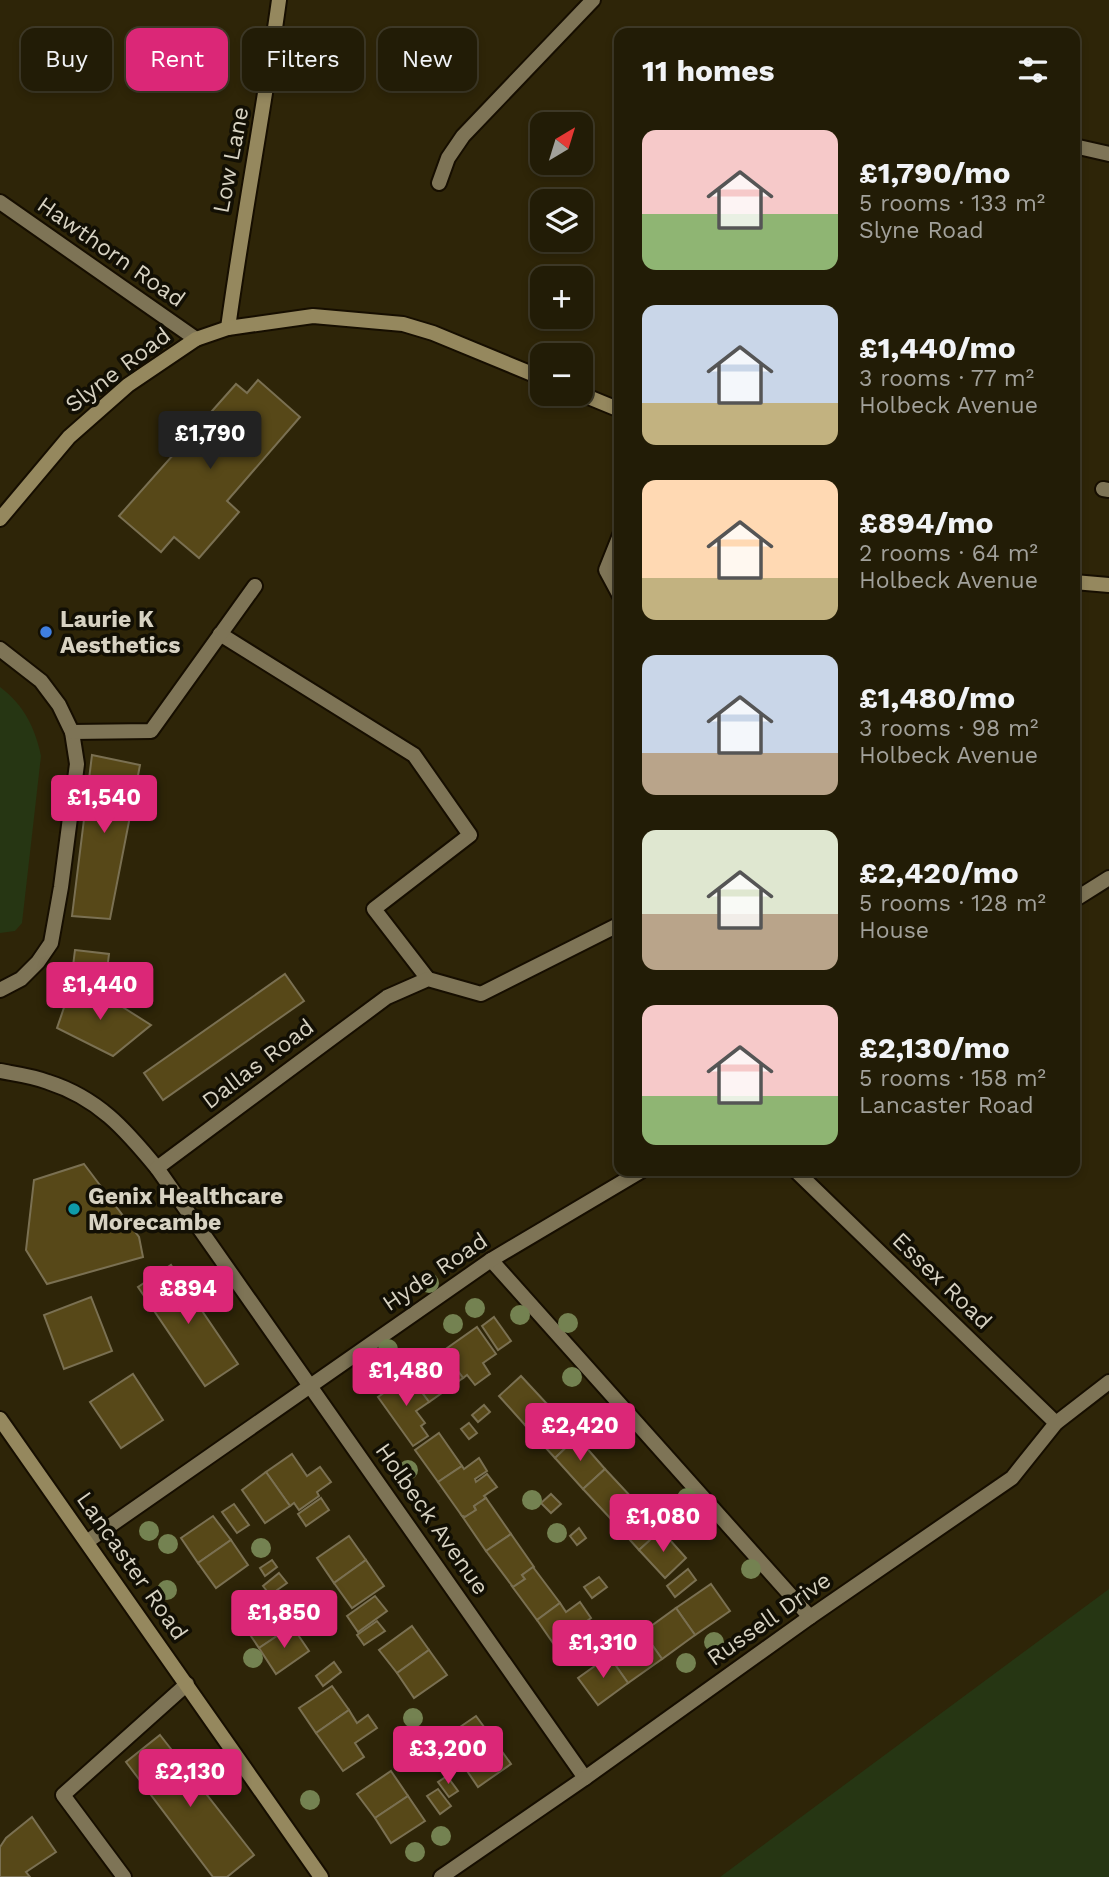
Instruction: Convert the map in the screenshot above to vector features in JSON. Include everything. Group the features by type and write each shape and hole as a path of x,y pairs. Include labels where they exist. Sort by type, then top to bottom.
{"street":[{"name":"Low Lane","path":"228,328 241,233 268,89 279,0"},
{"path":"439,183 448,158 463,136 588,2"},
{"path":"1080,147 1109,153"},
{"name":"Hawthorn Road","path":"0,202 196,339"},
{"name":"Slyne Road","path":"0,519 69,437 128,385 196,339 228,328 313,316 403,324 433,333 530,373"},
{"path":"593,399 614,408"},
{"path":"614,550 606,570 614,585"},
{"path":"1080,583 1109,585"},
{"path":"72,732 151,731 255,586"},
{"path":"220,634 414,755 470,835 374,909 428,979 481,994 614,927"},
{"path":"0,649 41,681 59,705 72,732 77,764 51,943 38,962 21,979 0,990"},
{"path":"1080,896 1109,878"},
{"name":"Dallas Road","path":"157,1168 387,997 428,979"},
{"name":"Holbeck Avenue","path":"0,1071 47,1081 76,1094 102,1109 127,1130 157,1168 585,1778"},
{"name":"Hyde Road","path":"88,1541 491,1260 633,1176"},
{"name":"Essex Road","path":"801,1176 1056,1423"},
{"path":"491,1260 810,1617"},
{"name":"Russell Drive","path":"441,1877 1012,1478 1056,1423 1109,1382"},
{"name":"Lancaster Road","path":"0,1419 321,1877"},
{"path":"124,1877 63,1795 187,1684"}],"green space":[{"path":"0,687 16,701 27,718 41,756 22,923 15,931 0,933"},
{"path":"1109,1589 1109,1877 720,1877"}],"building":[{"path":"258,380 300,417 227,501 239,512 199,558 174,537 161,552 119,516 236,384 247,393"},
{"path":"92,755 140,765 110,919 72,916"},
{"path":"75,950 109,954 104,994 70,990"},
{"path":"285,974 304,1001 163,1100 144,1073"},
{"path":"70,990 104,994 103,1010 113,1001 151,1025 113,1056 57,1028"},
{"name":"Genix Healthcare Morecambe","path":"84,1164 139,1237 143,1257 47,1284 26,1250 34,1180"},
{"path":"171,1265 238,1364 205,1386 138,1287"},
{"path":"91,1297 112,1351 64,1369 44,1315"},
{"path":"494,1317 511,1341 498,1350 482,1326"},
{"path":"477,1327 496,1354 483,1363 490,1374 475,1385 467,1375 463,1378 443,1351"},
{"path":"443,1351 463,1378 429,1402 409,1375"},
{"path":"133,1374 163,1420 121,1448 90,1402"},
{"path":"409,1375 429,1402 416,1411 425,1423 421,1426 428,1436 413,1446 378,1397"},
{"path":"521,1376 547,1404 525,1425 499,1396"},
{"path":"547,1404 577,1437 555,1458 525,1425"},
{"path":"484,1405 490,1412 478,1422 472,1415"},
{"path":"469,1423 477,1433 469,1439 461,1429"},
{"path":"439,1433 462,1466 438,1482 415,1450"},
{"path":"577,1437 605,1469 583,1489 555,1458"},
{"path":"292,1454 307,1476 320,1467 331,1482 317,1492 319,1496 299,1510 294,1503 290,1506 266,1472"},
{"path":"479,1458 487,1471 475,1479 476,1482 487,1474 497,1487 474,1506 476,1510 465,1517 438,1482"},
{"path":"605,1469 633,1499 611,1519 583,1489"},
{"path":"266,1472 290,1506 265,1523 242,1490"},
{"path":"551,1494 561,1504 551,1513 541,1503"},
{"path":"321,1498 329,1510 306,1526 298,1514"},
{"path":"486,1498 511,1534 486,1551 462,1516 465,1517 476,1510 474,1506"},
{"path":"633,1499 661,1530 639,1550 611,1519"},
{"path":"234,1504 249,1525 237,1533 222,1512"},
{"path":"213,1516 231,1540 198,1563 181,1538"},
{"path":"579,1528 586,1538 577,1545 570,1536"},
{"path":"661,1530 686,1558 665,1578 639,1550"},
{"path":"511,1534 534,1567 522,1575 525,1579 513,1587 486,1551"},
{"path":"349,1536 366,1560 334,1583 317,1558"},
{"path":"231,1540 248,1565 216,1588 198,1563"},
{"path":"272,1560 277,1567 265,1576 260,1568"},
{"path":"366,1560 384,1586 352,1608 334,1583"},
{"path":"533,1567 560,1603 537,1620 511,1585 513,1587 525,1579 522,1575"},
{"path":"688,1569 696,1580 675,1597 667,1586"},
{"path":"279,1573 287,1583 270,1595 263,1586"},
{"path":"599,1577 607,1587 592,1598 584,1587"},
{"path":"711,1584 730,1611 695,1635 676,1608"},
{"path":"375,1596 387,1611 358,1632 347,1616"},
{"path":"275,1601 292,1626 259,1648 242,1623"},
{"path":"580,1602 591,1618 576,1629 582,1637 560,1653 537,1620 560,1603 566,1612"},
{"path":"676,1608 695,1635 662,1659 643,1632"},
{"path":"377,1621 385,1631 364,1645 357,1635"},
{"path":"292,1626 309,1651 276,1674 259,1648"},
{"path":"412,1626 429,1650 397,1673 379,1650"},
{"path":"643,1632 662,1659 628,1683 609,1656"},
{"path":"594,1635 603,1647 583,1662 574,1649"},
{"path":"429,1650 447,1675 414,1698 397,1673"},
{"path":"609,1656 628,1683 598,1705 578,1678"},
{"path":"334,1662 341,1672 323,1686 316,1676"},
{"path":"332,1686 349,1710 316,1733 299,1708"},
{"path":"349,1710 357,1723 368,1715 377,1728 355,1743 364,1757 343,1771 316,1733"},
{"path":"476,1716 493,1739 461,1762 444,1738"},
{"path":"160,1735 254,1855 227,1877 213,1877 126,1762"},
{"path":"493,1739 511,1764 478,1787 461,1762"},
{"path":"391,1771 408,1796 375,1818 357,1794"},
{"path":"447,1776 458,1791 449,1797 438,1782"},
{"path":"438,1789 451,1806 440,1814 427,1796"},
{"path":"408,1796 425,1821 391,1843 375,1818"},
{"path":"32,1817 56,1852 26,1872 30,1877 0,1877 0,1847 6,1838"}],"place":[{"name":"Laurie K Aesthetics","path":"46,632"},
{"name":"Genix Healthcare Morecambe","path":"74,1209"}]}
